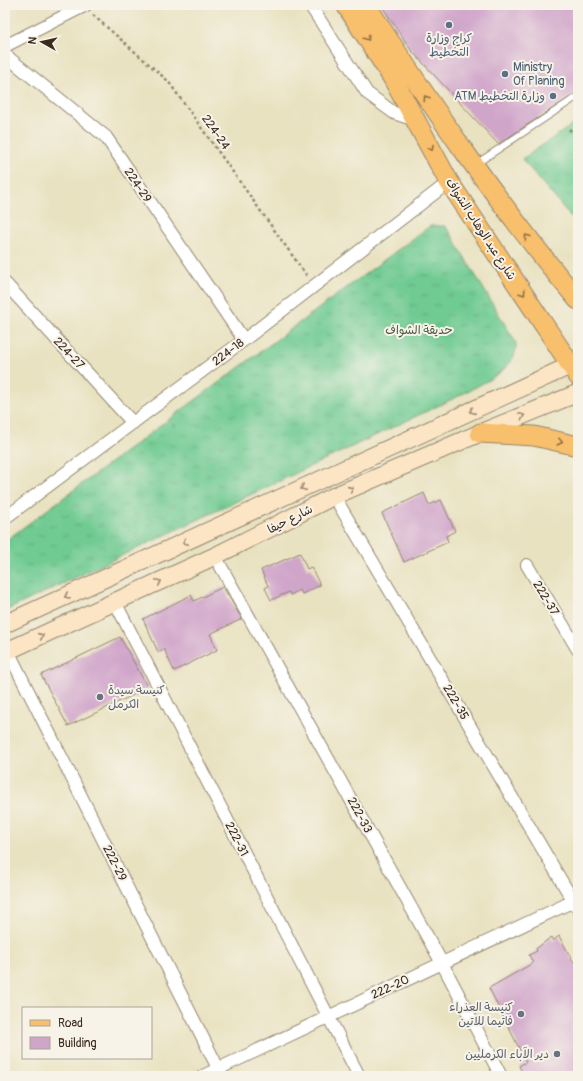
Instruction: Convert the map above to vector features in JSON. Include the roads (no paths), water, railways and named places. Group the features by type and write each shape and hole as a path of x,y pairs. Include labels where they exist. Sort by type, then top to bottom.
{"main road":[{"path":"346,5 473,166 544,260 578,300"},
{"path":"366,5 399,73"},
{"name":"شارع عبد الوهاب الشواف","path":"399,73 415,120 449,182 576,368"},
{"path":"544,260 578,277"},
{"name":"شارع حيفا","path":"5,624 576,368"},
{"name":"شارع حيفا","path":"6,651 215,556 334,496 480,433 578,393"},
{"path":"480,433 534,436 578,446"}],"street":[{"path":"5,46 85,5"},
{"path":"310,5 367,93 394,113 415,120"},
{"name":"224-29","path":"5,54 106,137 244,340"},
{"name":"224-18","path":"5,518 244,340 449,182"},
{"name":"224-27","path":"5,283 133,423"},
{"name":"222-35","path":"334,496 577,903"},
{"name":"222-33","path":"215,556 442,963 501,1076"},
{"name":"222-37","path":"527,565 578,650"},
{"name":"222-31","path":"115,602 360,1076"},
{"name":"222-29","path":"6,651 220,1072"},
{"name":"222-20","path":"203,1076 220,1072 329,1016 442,963 577,903"}],"lane":[{"path":"473,166 578,96"}],"place":[{"name":"كراج وزارة التخطيط","path":"449,25"},
{"name":"Ministry Of Planing","path":"505,74"},
{"name":"ATM وزارة التخطيط","path":"553,96"},
{"name":"كنيسة سيدة الكرمل","path":"100,697"},
{"name":"كنيسة العذراء فاتيما للاتين","path":"521,1014"},
{"name":"دير الآباء الكرمليين","path":"557,1054"}],"park label":[{"name":"حديقة الشواف","path":"419,330"}]}
